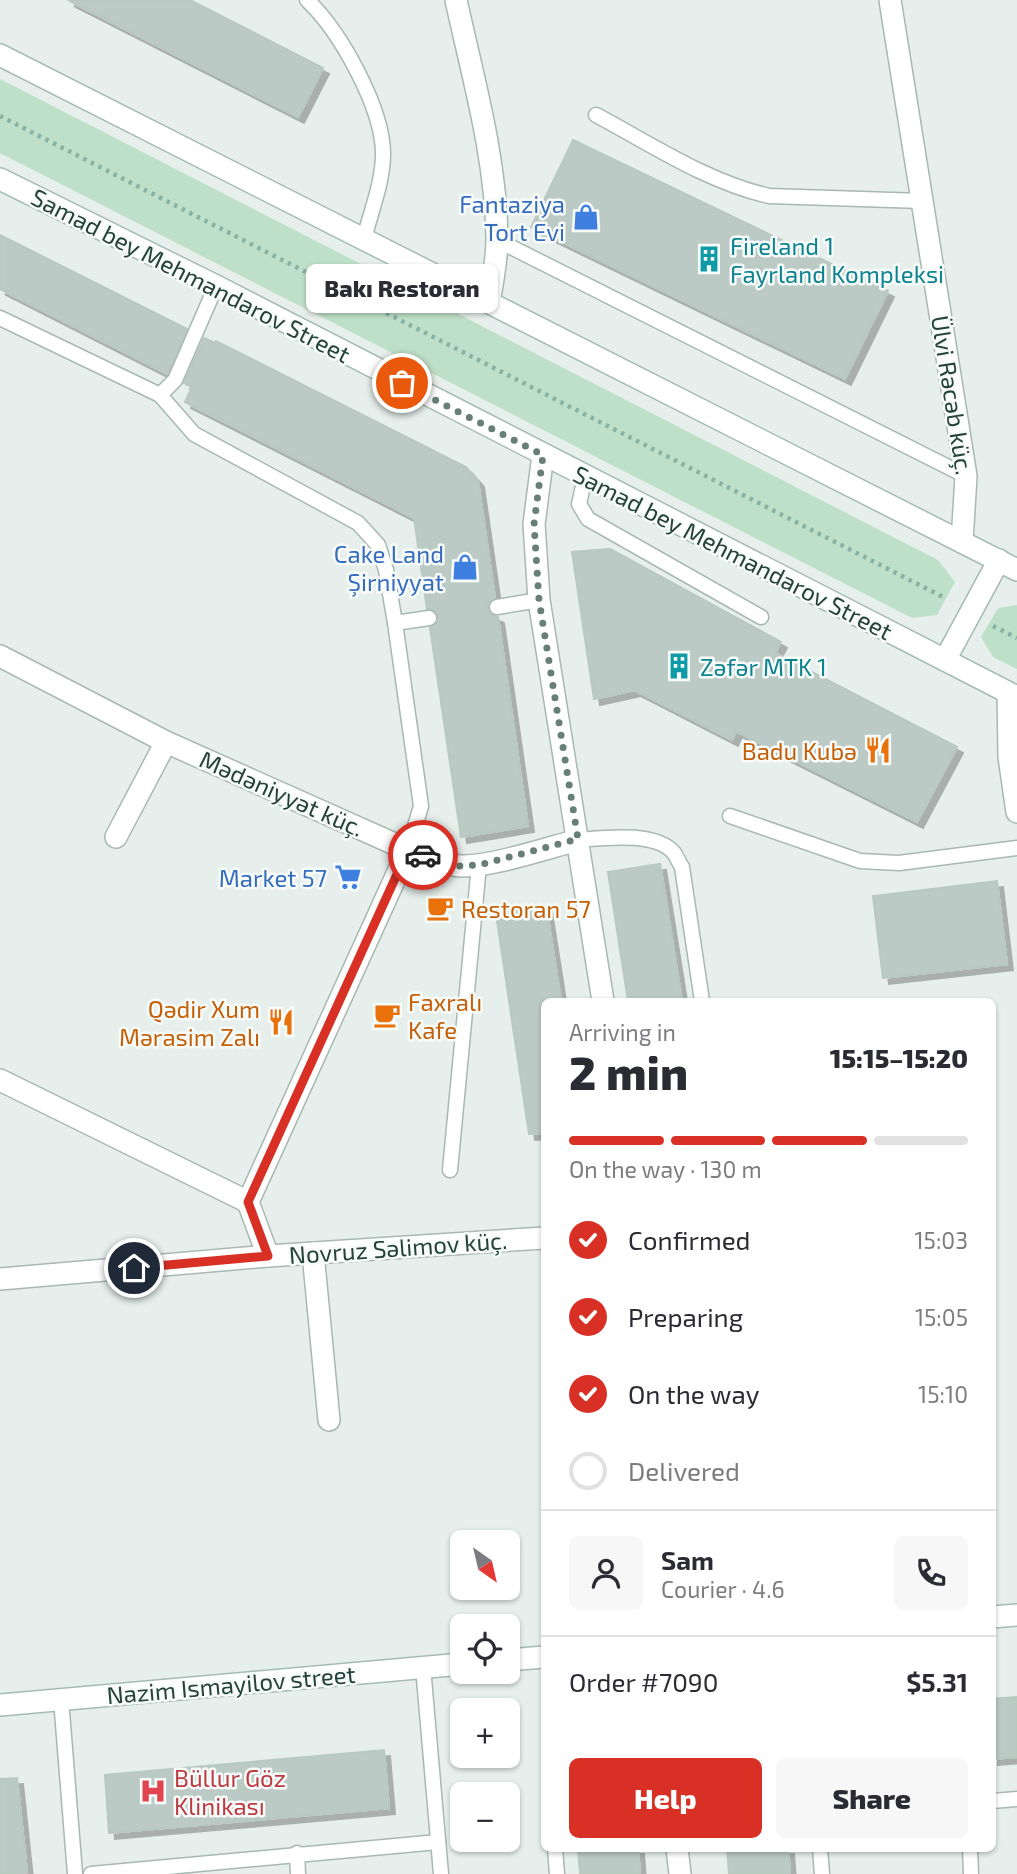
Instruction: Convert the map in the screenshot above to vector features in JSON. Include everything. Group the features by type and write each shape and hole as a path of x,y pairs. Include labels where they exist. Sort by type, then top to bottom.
{"street":[{"path":"456,0 485,134 494,196 497,240 489,302"},
{"name":"Ülvi Rəcəb küç.","path":"890,0 967,476 962,542"},
{"path":"0,55 1008,565 945,660"},
{"name":"Samad bey Mehmandarov Street","path":"0,179 216,286 1013,695"},
{"path":"543,455 534,524 539,600 603,998"},
{"name":"Mədəniyyət küç.","path":"0,656 166,742 408,850 445,863 460,866 479,865 578,839"},
{"path":"1013,695 1009,757 1017,812"},
{"path":"116,836 166,742"},
{"path":"248,1202 408,850"},
{"path":"0,1080 248,1202 268,1256"},
{"name":"Novruz Səlimov küç.","path":"0,1279 268,1256 541,1238"},
{"path":"313,1253 329,1420"},
{"path":"996,1617 1017,1615"},
{"path":"520,1659 541,1657"},
{"name":"Nazim Ismayilov street","path":"0,1704 450,1665"},
{"path":"677,1852 680,1874"}],"lane":[{"path":"307,0 347,53 382,132 382,173 364,239"},
{"path":"596,115 721,181 746,190 769,195 922,201"},
{"path":"497,240 967,476"},
{"path":"160,395 175,380 216,286"},
{"path":"0,318 160,395 194,435 358,523 378,545 386,570 395,623 421,806 408,850"},
{"path":"585,477 579,504 588,519 761,617"},
{"path":"496,607 539,600"},
{"path":"395,623 429,618"},
{"path":"730,816 860,861 898,863 1017,848"},
{"path":"578,839 633,837 673,851 682,867 702,998"},
{"path":"450,1170 479,865"},
{"path":"423,1667 442,1874"},
{"path":"61,1699 75,1874"},
{"path":"996,1801 1017,1799"},
{"path":"91,1874 199,1869 297,1853 438,1842"},
{"path":"555,1852 557,1874"},
{"path":"820,1852 822,1874"},
{"path":"970,1852 971,1874"},
{"path":"297,1853 298,1874"}],"path":[{"path":"0,116 946,598"},
{"path":"988,624 1017,638"}],"green space":[{"path":"0,79 938,560 955,582 937,615 912,618 0,153"},
{"path":"1017,605 1017,669 993,657 981,637 998,608"}],"building":[{"path":"68,0 190,0 323,68 298,117"},
{"name":"Fireland 1 Fayrland Kompleksi","path":"573,140 888,291 845,379 531,227"},
{"path":"0,235 187,329 167,374 0,289"},
{"path":"204,338 215,343 216,341 466,467 478,481 495,598 490,600 487,608 490,614 498,617 528,826 461,837 430,628 438,622 438,616 433,609 427,609 414,518 185,402 192,387 184,383"},
{"path":"610,549 781,642 775,653 957,747 917,822 736,731 732,740 635,690 594,699 572,552"},
{"path":"660,864 682,998 628,998 608,872"},
{"path":"997,881 1007,964 883,978 873,896"},
{"path":"546,906 561,998 541,998 541,1133 529,1134 496,914"},
{"path":"1017,1697 1017,1757 996,1759 996,1699"},
{"path":"384,1750 389,1808 109,1833 105,1775"},
{"path":"17,1778 27,1872 0,1874 0,1779"},
{"path":"578,1852 638,1852 640,1874 580,1874"},
{"path":"727,1852 788,1852 790,1874 729,1874"}],"way so far":[{"path":"402,383 543,455 534,524 539,600 578,839 479,865 460,866 423,855"}],"place":[{"name":"Fantaziya Tort Evi","path":"586,217"},
{"name":"Fireland 1 Fayrland Kompleksi","path":"709,259"},
{"name":"Bakı Restoran","path":"402,383"},
{"name":"Cake Land Şirniyyat","path":"465,567"},
{"name":"Zəfər MTK 1","path":"679,666"},
{"name":"Badu Kubə","path":"878,750"},
{"name":"Market 57","path":"348,877"},
{"name":"Restoran 57","path":"440,908"},
{"name":"Faxralı Kafe","path":"387,1015"},
{"name":"Qədir Xum Mərasim Zalı","path":"281,1022"},
{"name":"Büllur Göz Klinikası","path":"153,1791"}],"route":[{"path":"134,1268 268,1256 248,1202 408,850 423,855"}]}
